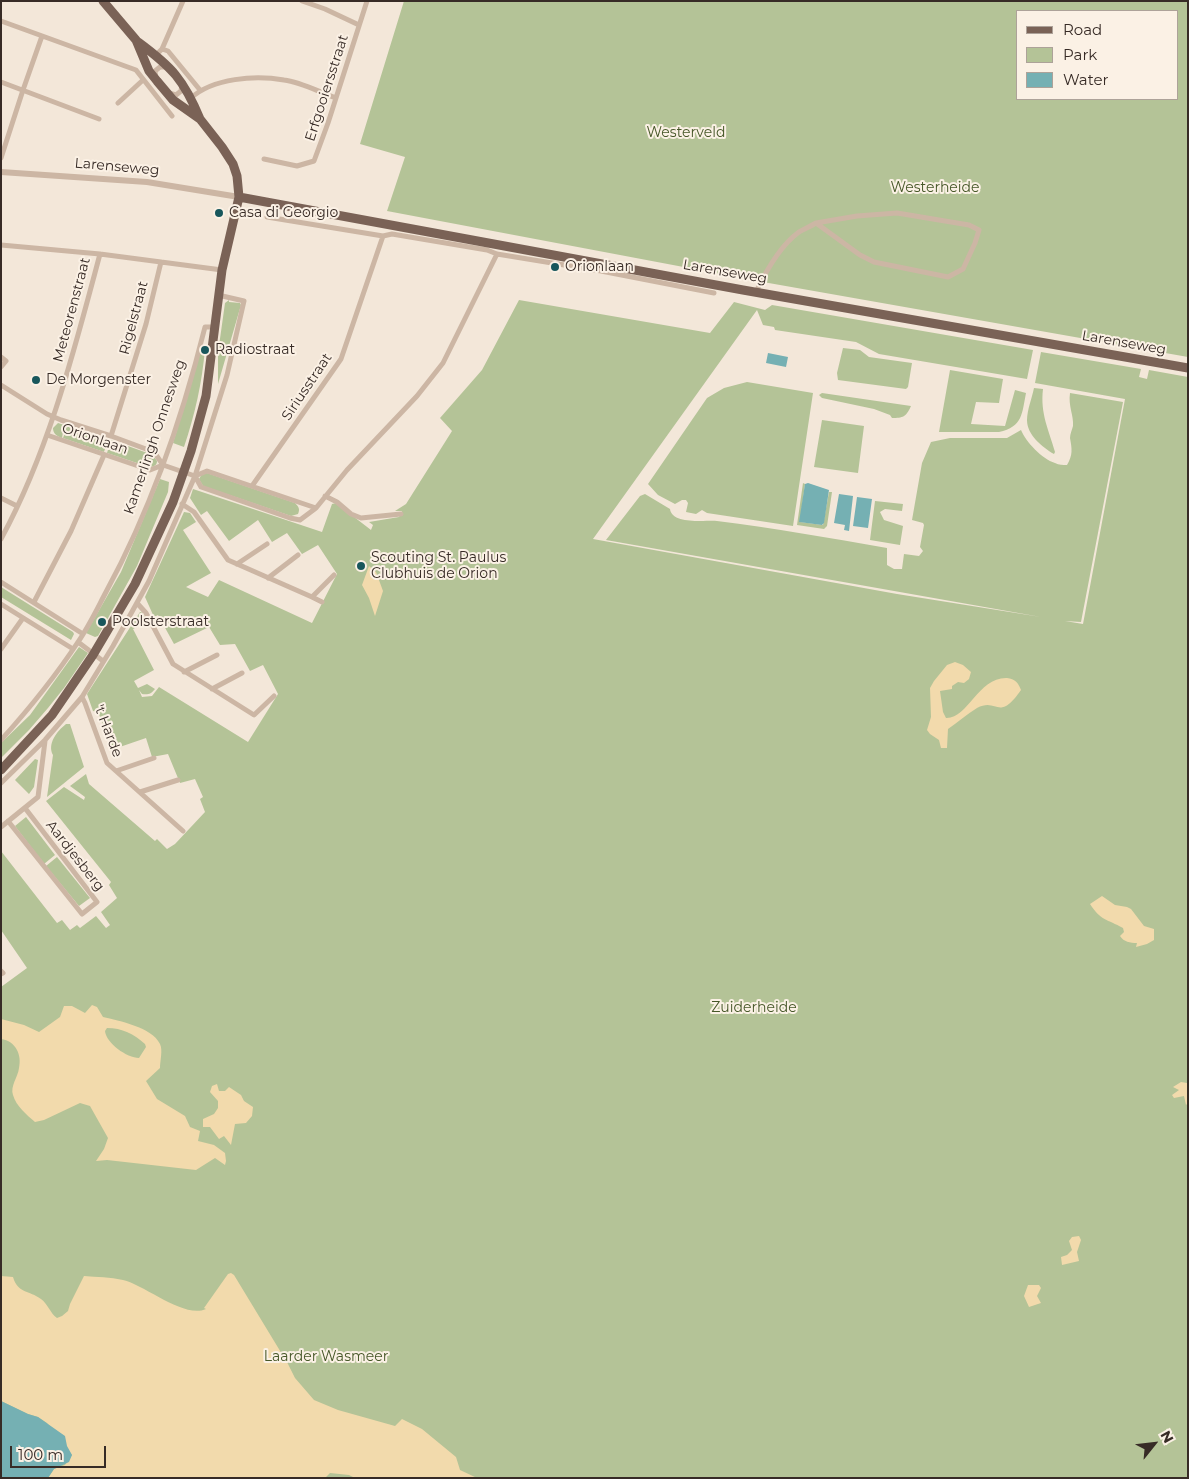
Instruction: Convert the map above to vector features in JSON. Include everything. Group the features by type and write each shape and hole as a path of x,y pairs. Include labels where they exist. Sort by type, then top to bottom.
{"main road":[{"path":"103,1 136,40 146,63 157,81 180,106 200,119"},
{"path":"1,770 77,686 98,658 111,635 173,502 184,472 206,396 210,375 210,352 218,295 222,270 240,197 239,181 233,164 200,119 191,98 181,82 159,52 136,40"},
{"name":"Larenseweg","path":"240,197 743,290 1188,368"}],"street":[{"path":"159,52 183,1"},
{"path":"302,1 325,9 359,25"},
{"name":"Erfgooiersstraat","path":"264,159 297,166 314,161 367,1"},
{"path":"1,21 136,70 172,116"},
{"path":"1,158 42,36"},
{"path":"159,52 168,51 200,90"},
{"path":"136,70 146,63"},
{"path":"157,81 156,71 163,66 170,68"},
{"path":"191,98 200,90 247,78 285,80 336,98"},
{"path":"118,103 143,80"},
{"path":"1,82 99,119"},
{"path":"166,91 171,95 176,95 181,91 181,82"},
{"name":"Larenseweg","path":"1,172 147,182 240,197"},
{"path":"756,292 762,279 790,241 798,232 816,223 857,216 897,213 969,225 979,230 975,243 962,269 948,277 874,262 860,255 816,223"},
{"name":"Larenseweg","path":"267,218 383,236 392,234 714,293"},
{"name":"Siriusstraat","path":"252,486 341,359 383,236"},
{"path":"1,244 100,254 222,270"},
{"name":"Meteorenstraat","path":"1,539 47,435 76,344 100,254"},
{"name":"Orionlaan","path":"1,384 52,417 154,452 163,465 195,476 201,488 300,520 316,508 417,396 443,363 498,254"},
{"name":"Rigelstraat","path":"111,436 146,324 160,262"},
{"path":"1,784 45,740 82,697 98,658 137,604 160,558 195,476 227,375 244,300 218,295"},
{"name":"Kamerlingh Onnesweg","path":"1,740 36,702 78,642 138,531 187,394 205,326 214,327"},
{"path":"1,356 6,361 1,367"},
{"name":"Orionlaan","path":"47,435 150,470 163,465"},
{"path":"34,602 71,531 104,455"},
{"name":"Orionlaan","path":"195,476 207,470 316,508"},
{"path":"325,496 337,502 354,516 361,518 401,514"},
{"path":"1,498 17,506"},
{"path":"182,504 194,512 228,560 322,602"},
{"path":"238,564 267,544"},
{"path":"268,578 298,555"},
{"path":"312,597 334,575"},
{"path":"1,582 83,634"},
{"path":"1,604 73,649"},
{"path":"137,604 146,613 173,664 184,672 254,715 274,696"},
{"path":"1,650 23,618"},
{"path":"78,642 98,658"},
{"path":"184,672 217,655"},
{"path":"212,689 242,673"},
{"name":"'t Harde","path":"82,697 88,709 106,763 183,831"},
{"path":"1,827 38,797 45,740"},
{"name":"'t Harde","path":"116,771 154,758"},
{"path":"140,792 178,780"},
{"name":"Aardjesberg","path":"8,821 82,914 97,902 25,808"}],"green space":[{"path":"404,1 1188,1 1188,357 763,282 387,211 405,157 360,144"},
{"path":"229,300 229,302 240,303 241,305 218,384 218,353 225,303"},
{"name":"Zuiderheide","path":"519,300 710,333 734,302 765,310 772,305 1033,350 1027,379 879,354 856,342 775,330 774,327 763,325 757,310 593,539 897,594 1041,617 606,540 640,496 645,494 670,509 672,514 683,520 717,521 887,548 887,565 894,569 902,569 904,554 919,556 923,551 920,547 924,525 912,520 922,463 931,442 950,438 1007,438 1021,430 1031,445 1045,458 1058,464 1067,465 1072,449 1070,436 1073,426 1070,393 1123,402 1081,622 1065,621 1083,624 1125,399 1035,383 1041,352 1141,369 1139,377 1147,379 1149,370 1188,377 1188,1478 1,1478 1,987 27,968 1,930 1,851 57,923 62,920 70,930 77,925 80,928 96,916 106,928 110,925 101,912 117,898 109,885 111,882 46,801 64,787 84,800 85,797 70,786 86,774 89,784 155,841 157,839 167,849 175,844 205,812 200,799 203,797 195,779 180,783 168,754 152,757 146,738 111,750 107,729 105,729 98,712 93,711 87,694 140,612 143,613 147,622 133,629 154,670 134,681 138,688 147,684 155,689 151,693 146,694 142,694 139,690 142,697 152,696 159,687 248,742 278,694 263,665 250,671 235,644 220,645 209,627 174,644 158,615 154,617 145,597 184,512 190,513 196,522 183,530 211,573 186,587 208,597 219,580 312,623 337,574 318,545 302,554 287,533 272,542 258,520 229,541 207,511 201,515 190,498 193,489 322,532 332,504 336,503 371,530 373,525 369,522 399,517 402,511 395,511 406,504 452,431 440,418 482,370"},
{"path":"843,348 860,350 869,357 912,363 908,387 906,389 838,380 837,373"},
{"path":"201,349 205,349 200,386 184,447 173,443"},
{"path":"950,370 1003,379 999,403 976,402 971,424 1005,426 1015,390 1026,393 1022,413 1017,423 1007,430 999,432 939,432"},
{"path":"747,382 813,393 793,526 707,513 702,510 696,514 686,512 688,503 686,500 675,504 658,495 648,484 707,398 724,388"},
{"path":"1034,388 1043,389 1044,414 1054,454 1032,436 1028,425 1028,412"},
{"path":"822,393 911,406 904,416 892,418 890,415 874,409 822,398 819,395"},
{"path":"822,420 864,426 858,473 814,467"},
{"path":"58,423 108,439 104,452 63,438 65,433 63,432 62,438 57,436 53,428"},
{"path":"111,440 153,455 157,461 156,464 149,467 107,453"},
{"path":"207,473 295,503 299,508 298,514 291,516 203,486 199,479 202,474"},
{"path":"160,479 169,482 168,492 137,566 98,636 95,637 86,633 121,572"},
{"path":"803,483 805,484 800,522 823,525 829,492 832,492 827,526 824,529 797,525"},
{"path":"875,501 903,504 902,511 885,509 880,512 884,520 903,526 900,545 870,540"},
{"path":"1,587 73,632 71,640 1,597"},
{"path":"79,647 88,653 64,688 29,730 1,758 1,743 30,715"},
{"path":"66,724 70,724 84,767 47,797 53,755 51,751 52,742 59,730"},
{"path":"35,759 38,760 34,787 29,794 15,780"},
{"path":"26,817 55,855 44,864 15,826"},
{"path":"57,857 90,898 79,906 46,866"}],"sand":[{"path":"369,566 376,572 383,591 375,616 362,585"},
{"path":"955,662 963,665 971,672 969,679 964,683 958,682 952,686 952,689 940,691 943,712 946,718 954,717 961,712 981,690 997,679 1012,679 1021,690 1013,700 1003,707 984,705 970,713 948,729 947,748 941,748 939,740 927,730 931,717 930,688 947,665"},
{"path":"1102,896 1115,905 1131,909 1144,926 1154,929 1154,940 1136,947 1137,943 1123,940 1120,936 1124,932 1123,928 1101,917 1090,904"},
{"path":"92,1005 97,1007 103,1017 143,1029 156,1038 161,1049 160,1068 146,1081 157,1099 185,1116 190,1127 200,1131 198,1141 214,1145 225,1153 225,1165 215,1158 196,1170 107,1160 96,1161 104,1149 108,1138 90,1106 80,1103 44,1120 35,1122 22,1110 14,1099 12,1092 20,1058 17,1049 11,1043 1,1039 1,1019 24,1025 39,1032 60,1017 64,1006 72,1006 85,1013","holes":["107,1028 128,1032 145,1044 146,1047 139,1058 123,1053 113,1045 106,1036 105,1031"]},
{"path":"1181,1082 1187,1083 1188,1103 1186,1105 1184,1096 1174,1098 1172,1095 1179,1090 1173,1087"},
{"path":"217,1084 219,1091 225,1091 229,1087 241,1095 244,1101 253,1107 252,1116 246,1123 235,1124 231,1145 224,1136 219,1139 210,1127 203,1127 203,1119 214,1114 218,1108 218,1101 210,1092 212,1086"},
{"path":"1079,1236 1081,1240 1077,1252 1079,1261 1062,1265 1061,1257 1067,1255 1072,1250 1069,1241 1072,1237"},
{"path":"228,1274 234,1275 295,1378 314,1400 338,1410 395,1426 402,1419 422,1429 456,1457 460,1470 477,1478 355,1478 349,1475 330,1473 325,1478 48,1478 54,1469 65,1465 72,1455 47,1423 38,1417 1,1401 1,1276 13,1277 21,1289 41,1299 57,1318 68,1311 84,1276 123,1280 176,1306 197,1311 206,1309 204,1308"},
{"path":"1028,1285 1039,1285 1041,1288 1037,1296 1041,1303 1029,1307 1024,1296"}],"water":[{"path":"768,353 788,357 786,367 766,363"},
{"path":"808,483 829,490 824,523 822,525 799,522 805,484"},
{"path":"839,494 853,496 849,531 844,530 845,525 834,523"},
{"path":"857,497 872,499 868,528 853,526"},
{"path":"1,1401 38,1417 65,1436 67,1446 72,1455 69,1462 54,1469 48,1478 1,1478"}],"place":[{"name":"Casa di Georgio","path":"219,213"},
{"name":"Orionlaan","path":"555,267"},
{"name":"Radiostraat","path":"205,350"},
{"name":"De Morgenster","path":"36,380"},
{"name":"Scouting St. Paulus Clubhuis de Orion","path":"361,566"},
{"name":"Poolsterstraat","path":"102,622"}],"park label":[{"name":"Westerveld","path":"686,133"},
{"name":"Westerheide","path":"935,188"},
{"name":"Laarder Wasmeer","path":"326,1357"}]}
